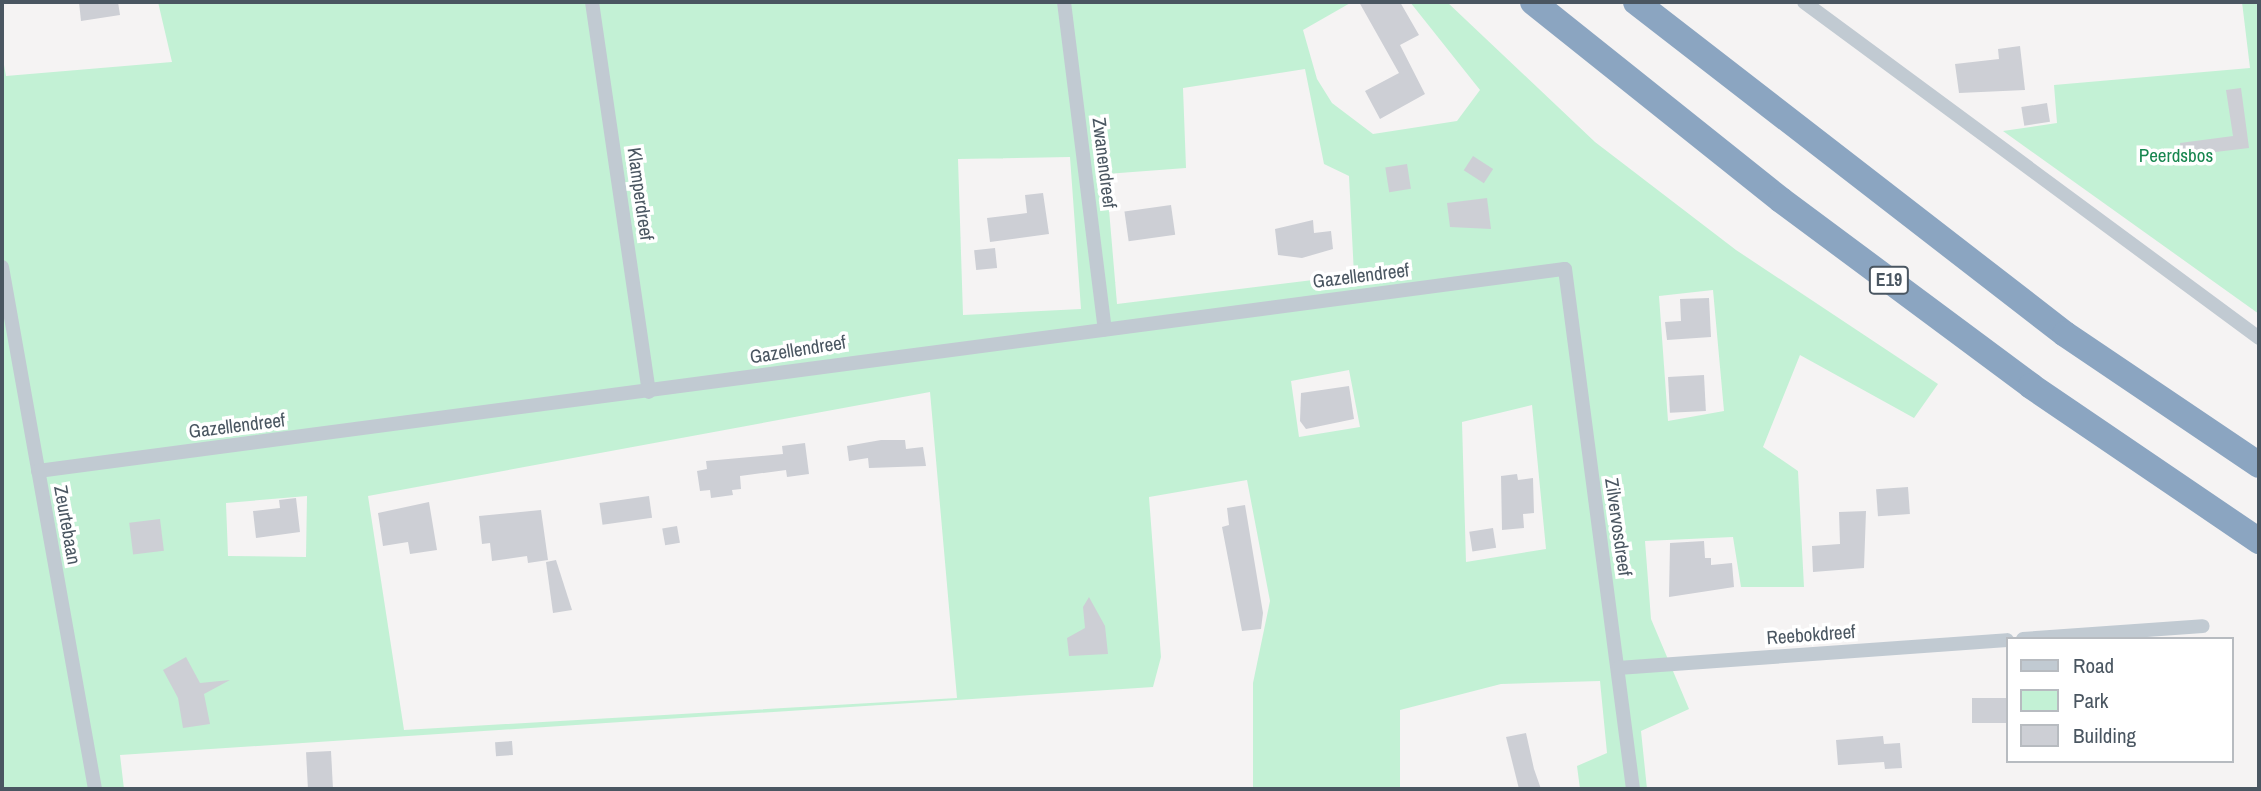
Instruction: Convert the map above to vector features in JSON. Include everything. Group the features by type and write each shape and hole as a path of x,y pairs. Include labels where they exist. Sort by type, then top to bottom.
{"highway":[{"name":"E19","path":"1532,2 1781,200 1998,362 2259,541"},
{"path":"1636,2 2065,334 2259,465"}],"street":[{"name":"Klamperdreef","path":"592,2 649,392"},
{"name":"Zwanendreef","path":"1064,2 1105,329"},
{"path":"1804,2 2259,338"},
{"name":"Zeurtebaan","path":"2,267 95,789"},
{"name":"Gazellendreef","path":"38,471 1565,269"},
{"name":"Zilvervosdreef","path":"1565,269 1633,789"},
{"path":"2051,637 2203,626"},
{"name":"Reebokdreef","path":"1618,668 2006,640"}],"green space":[{"path":"158,2 1352,2 1303,30 1317,79 1332,103 1373,134 1457,121 1480,90 1410,2 1447,2 1595,142 1736,250 1938,384 1914,418 1800,355 1763,447 1798,471 1804,587 1741,587 1733,537 1645,541 1651,619 1689,709 1641,731 1647,789 1580,789 1577,766 1607,753 1600,681 1501,684 1400,710 1400,789 1253,789 1253,683 1270,601 1247,480 1149,497 1161,657 1153,687 120,755 124,789 2,789 2,54 6,76 172,62","holes":["1305,69 1324,164 1349,176 1354,275 1117,304 1106,174 1186,168 1183,88","1070,157 1081,309 963,315 958,159","1713,290 1724,411 1668,421 1659,296","1349,370 1360,427 1299,437 1291,381","930,392 957,698 404,730 368,496","1532,405 1546,549 1466,562 1462,422","307,496 306,557 228,556 226,503"]},
{"name":"Peerdsbos","path":"2242,2 2259,2 2259,314 2003,131 2057,123 2054,85 2250,68"}],"building":[{"path":"79,2 118,2 120,15 81,21"},
{"path":"1359,2 1400,2 1419,35 1400,45 1425,94 1380,119 1365,91 1399,73"},
{"path":"2020,46 2025,90 1959,93 1955,64 1999,59 1998,49"},
{"path":"2241,88 2249,148 2182,156 2180,143 2233,136 2226,90"},
{"path":"2047,103 2050,122 2024,126 2021,107"},
{"path":"1473,156 1493,169 1484,183 1464,170"},
{"path":"1407,164 1411,189 1389,192 1385,167"},
{"path":"1043,193 1049,234 990,242 987,218 1027,213 1025,195"},
{"path":"1487,198 1491,229 1450,227 1447,203"},
{"path":"1171,205 1175,235 1129,241 1124,212"},
{"path":"1313,220 1314,233 1331,231 1333,249 1302,258 1278,255 1275,229"},
{"path":"995,248 997,268 976,270 974,250"},
{"path":"1709,298 1711,337 1667,340 1665,322 1681,321 1680,299"},
{"path":"1704,375 1706,411 1670,413 1668,377"},
{"path":"1349,386 1354,419 1306,429 1300,421 1301,393"},
{"path":"881,440 905,440 906,449 923,447 926,466 869,468 868,458 849,461 847,446"},
{"path":"805,443 809,474 787,477 786,470 740,476 741,489 732,490 733,495 711,498 710,490 700,491 697,471 707,469 706,461 783,454 782,446"},
{"path":"1517,474 1518,480 1533,478 1534,513 1523,514 1524,528 1502,530 1501,476"},
{"path":"1908,487 1910,514 1878,516 1876,489"},
{"path":"649,496 652,518 603,525 599,503"},
{"path":"296,498 300,532 256,538 253,511 280,508 279,500"},
{"path":"429,502 437,550 410,554 408,542 383,546 378,513"},
{"path":"1245,505 1263,613 1261,629 1242,631 1222,527 1229,525 1227,508"},
{"path":"541,510 548,560 528,563 527,556 492,561 490,543 482,544 479,516"},
{"path":"1866,511 1864,568 1813,572 1812,546 1840,544 1839,512"},
{"path":"160,519 164,551 133,555 129,523"},
{"path":"677,526 680,543 665,545 662,529"},
{"path":"1493,528 1496,548 1472,552 1469,532"},
{"path":"1704,541 1705,558 1711,558 1711,565 1732,563 1734,587 1669,597 1670,543"},
{"path":"556,560 572,610 553,613 546,562"},
{"path":"1089,597 1105,626 1108,654 1069,656 1067,638 1085,628 1083,607"},
{"path":"186,657 200,683 230,680 204,694 210,724 183,728 178,698 163,670"},
{"path":"1972,698 2006,698 2006,723 1972,723"},
{"path":"1526,733 1541,789 1519,789 1506,737"},
{"path":"1883,736 1884,744 1900,743 1902,768 1885,769 1884,762 1838,765 1836,740"},
{"path":"512,741 513,755 496,756 495,742"},
{"path":"331,751 333,789 308,789 306,752"}]}
